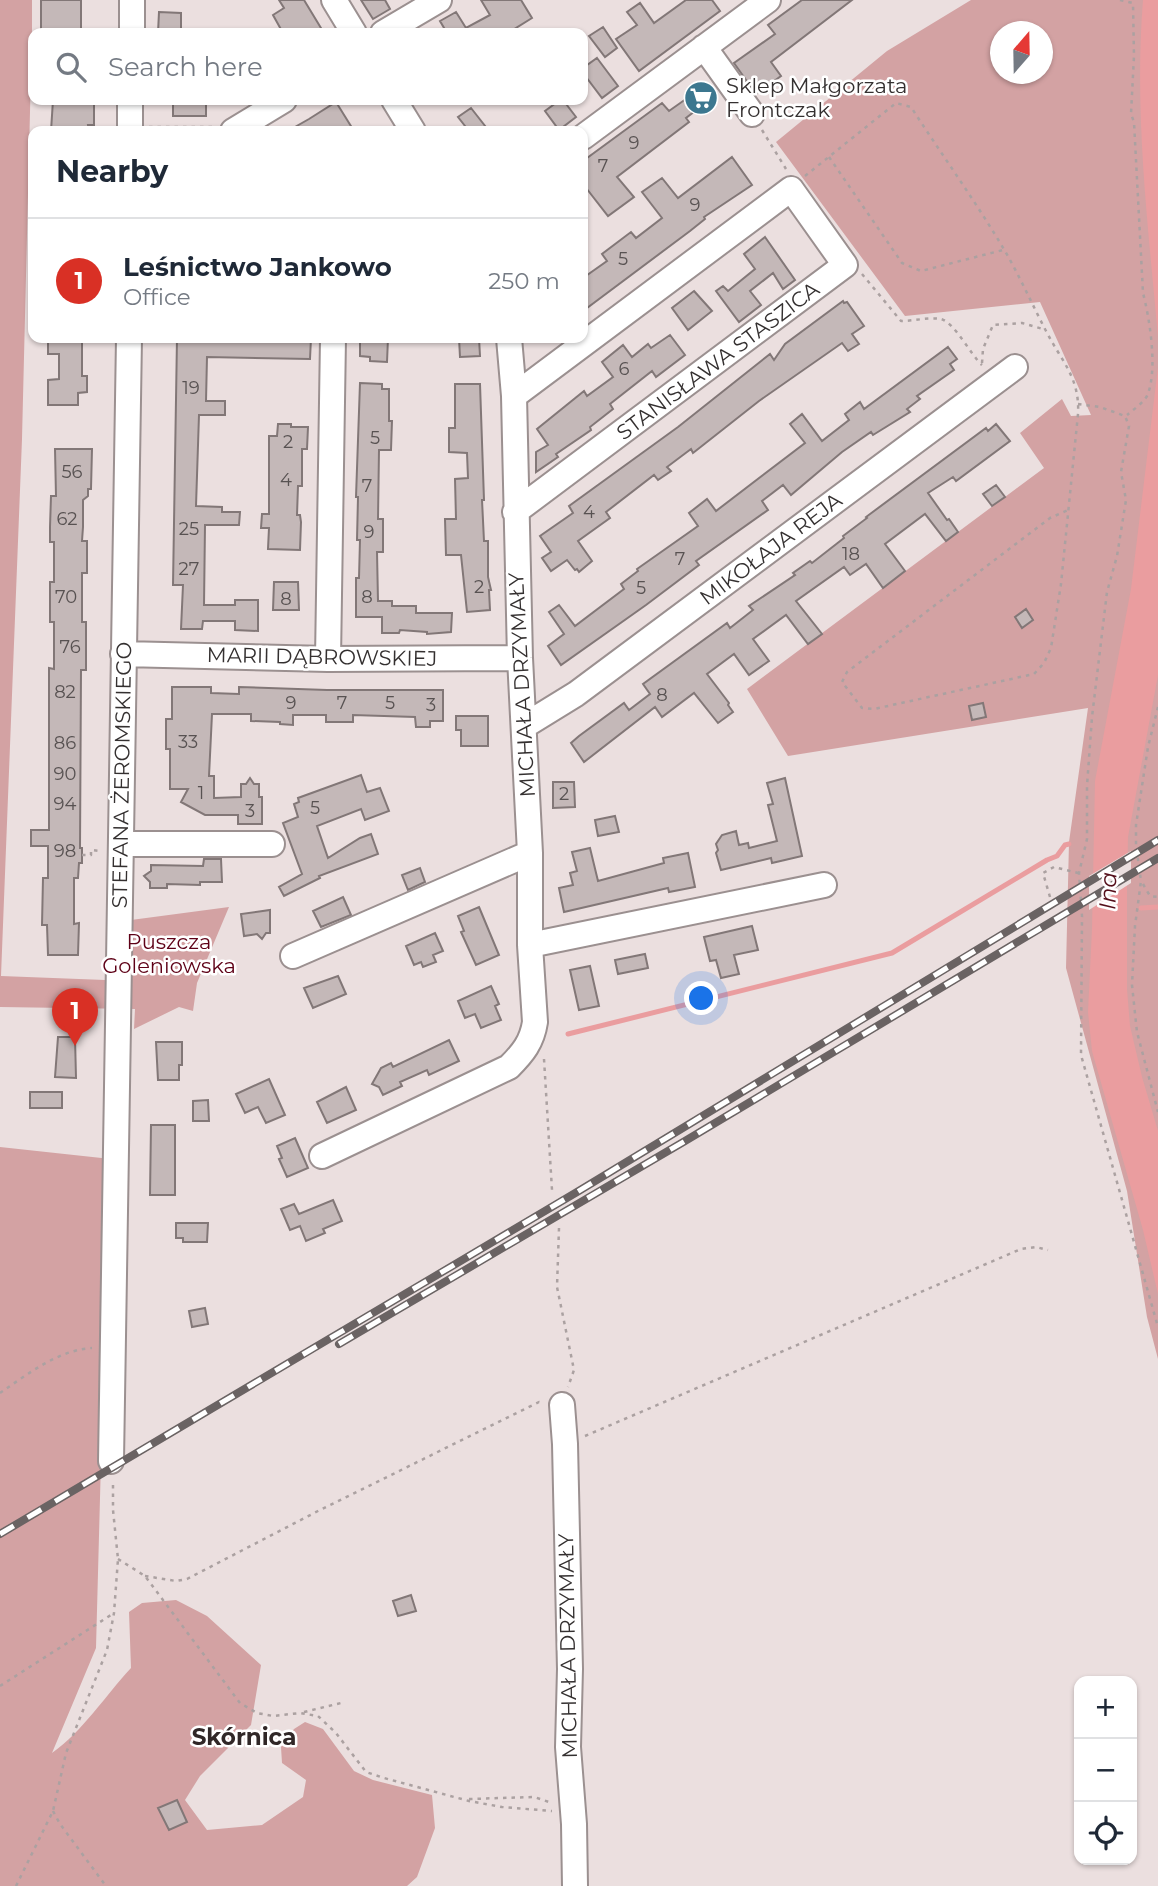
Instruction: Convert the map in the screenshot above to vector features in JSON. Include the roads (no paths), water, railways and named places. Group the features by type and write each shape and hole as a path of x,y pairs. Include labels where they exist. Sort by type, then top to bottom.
{"street":[{"path":"132,0 132,28"},
{"path":"334,0 351,28"},
{"path":"391,28 439,0"},
{"path":"588,133 768,0"},
{"path":"704,47 752,114"},
{"path":"132,105 137,126"},
{"path":"229,126 273,105"},
{"path":"397,105 410,126"},
{"name":"STANISŁAWA STASZICA","path":"515,512 845,265 794,179 588,339"},
{"name":"STEFANA ŻEROMSKIEGO","path":"111,1461 129,343"},
{"path":"328,659 333,343"},
{"name":"MICHAŁA DRZYMAŁY","path":"323,1156 509,1067 523,1054 533,1033 535,1022 530,945 530,853 520,658 514,396 509,343"},
{"name":"STANISŁAWA STASZICA","path":"514,396 582,343"},
{"name":"MIKOŁAJA REJA","path":"524,726 576,694 986,375 1015,367"},
{"name":"MARII DĄBROWSKIEJ","path":"123,654 328,659 520,658"},
{"path":"121,844 272,844"},
{"path":"292,956 530,853"},
{"path":"530,945 824,885"},
{"name":"MICHAŁA DRZYMAŁY","path":"562,1405 570,1669 568,1746 575,1886"}],"water":[{"path":"1143,0 1158,0 1158,337 1141,127"},
{"name":"Ina","path":"1158,367 1158,675 1128,837 1127,989 1130,1026 1158,1131 1158,1294 1143,1230 1092,1051 1088,1012 1095,781 1131,589"}],"waterway":[{"path":"568,1034 892,953 1057,856 1065,845 1069,844"},
{"path":"1141,908 1158,907"}],"railway":[{"path":"0,1534 577,1192 1158,840"},
{"path":"339,1344 1158,858"}],"place":[{"name":"Sklep Małgorzata Frontczak","path":"701,98"},
{"name":"Leśnictwo Jankowo","path":"75,1046"}],"district":[{"name":"Skórnica","path":"244,1737"}],"park label":[{"name":"Puszcza Goleniowska","path":"169,954"}]}
